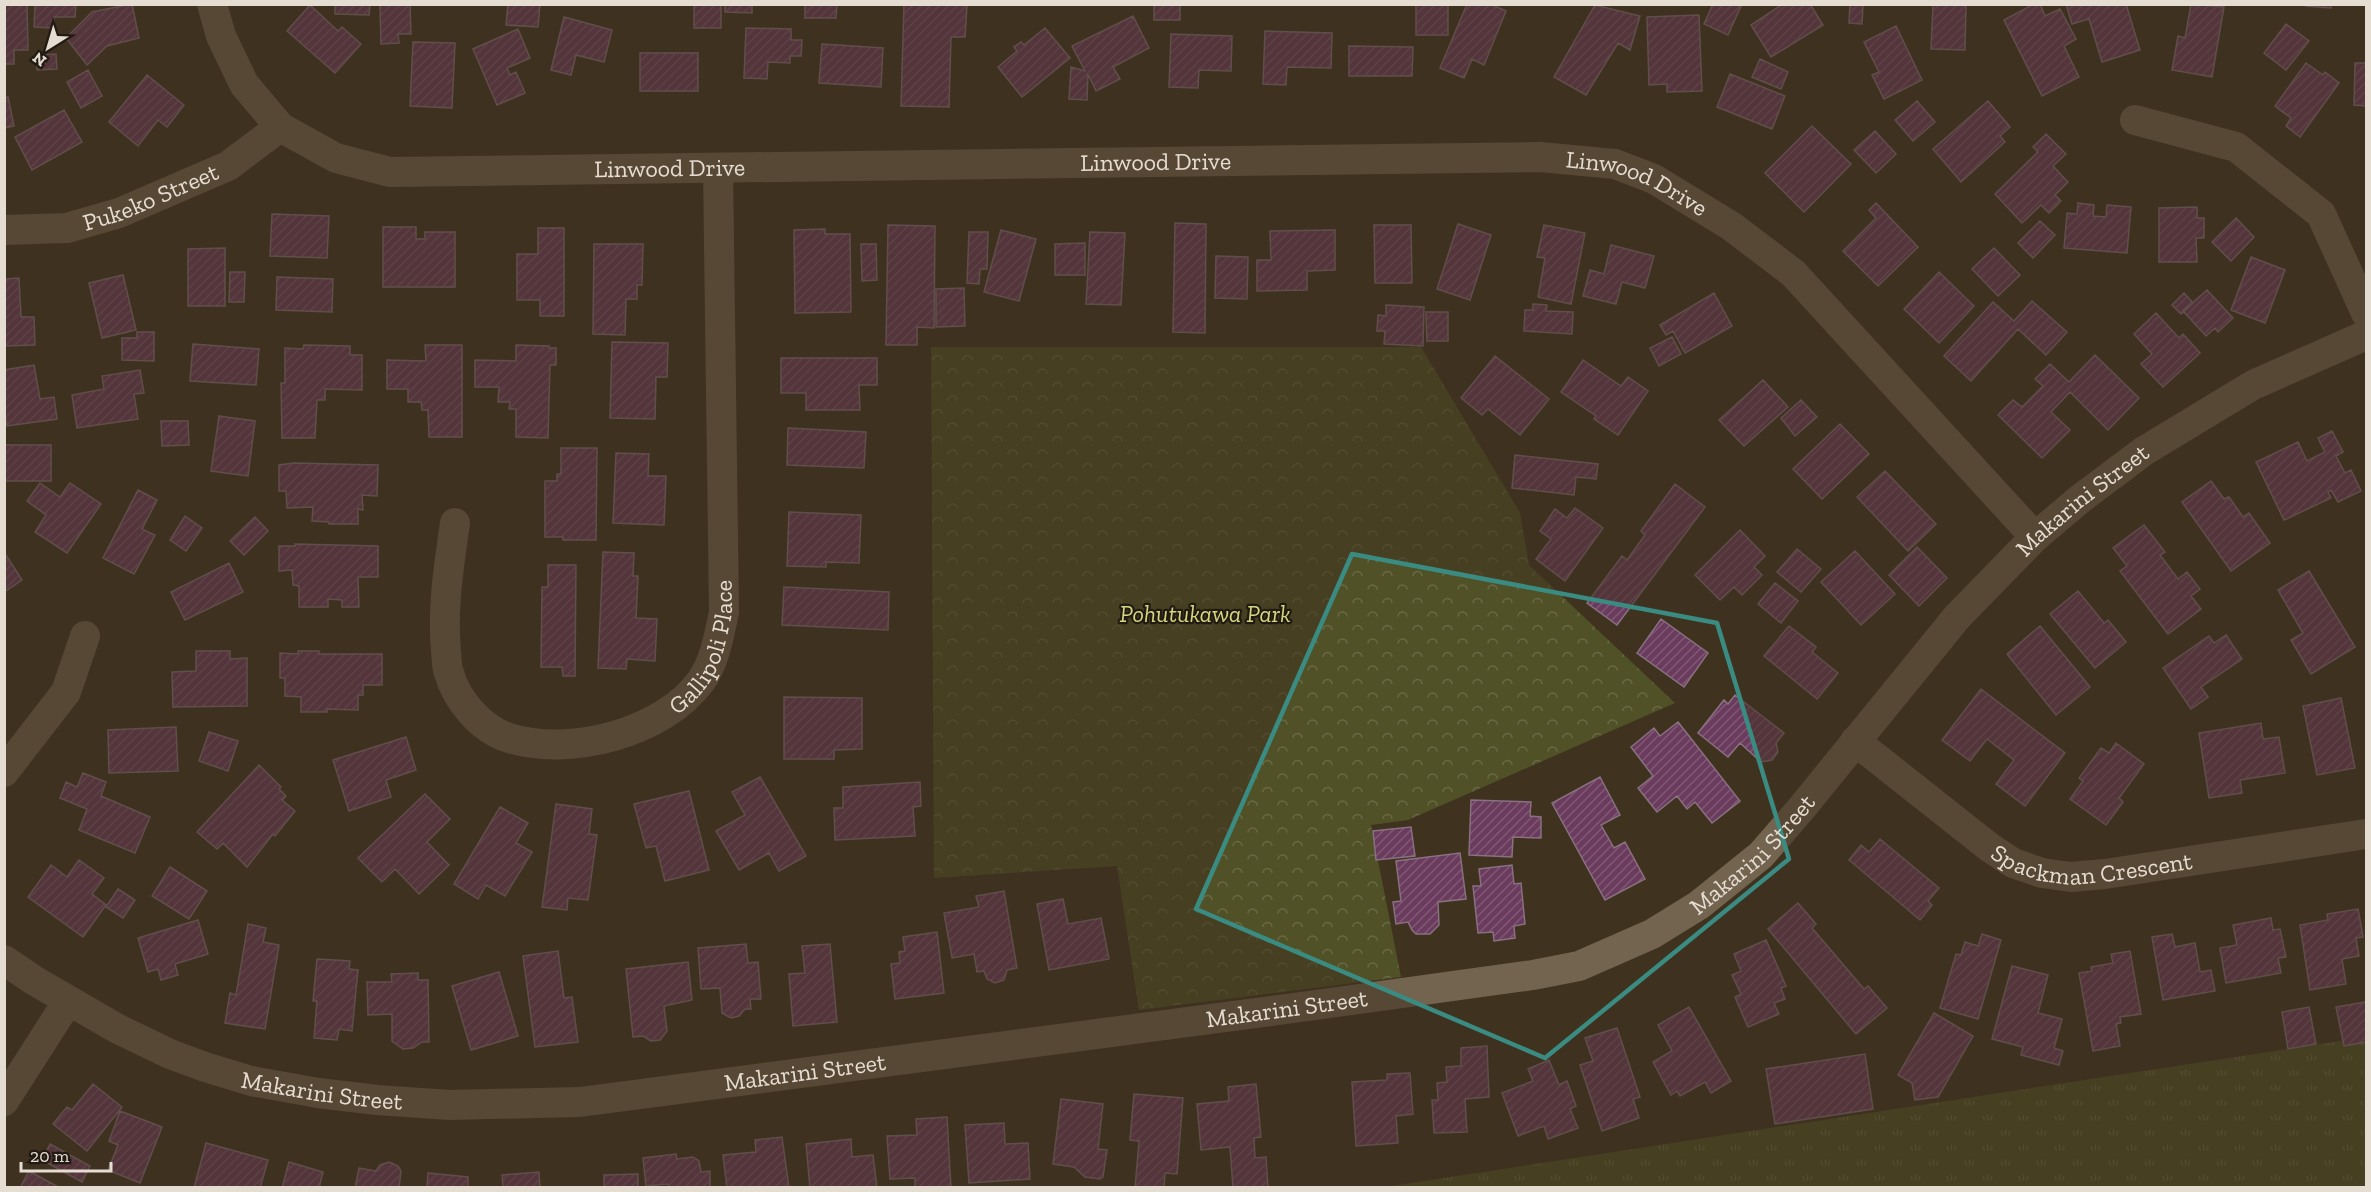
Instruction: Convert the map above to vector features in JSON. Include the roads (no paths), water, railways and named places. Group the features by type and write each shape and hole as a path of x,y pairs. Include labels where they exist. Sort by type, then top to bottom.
{"street":[{"name":"Linwood Drive","path":"212,4 221,36 244,84 280,127 336,158 390,172 1540,157 1615,164 1654,179 1731,226 1793,273 2035,537"},
{"path":"2135,120 2236,147 2321,214 2367,313"},
{"name":"Pukeko Street","path":"4,230 67,228 119,213 228,166 280,127"},
{"name":"Gallipoli Place","path":"455,523 444,599 448,672 462,702 486,725 508,737 538,743 567,743 609,738 647,723 669,710 684,699 700,681 712,661 724,612 718,168"},
{"name":"Makarini Street","path":"4,960 68,1001 118,1029 170,1054 251,1081 365,1099 450,1105 580,1102 1533,975 1579,966 1616,952 1653,934 1699,905 1761,855 1958,617 2035,537 2080,499 2144,451 2253,385 2367,335"},
{"path":"4,772 66,692 85,636"},
{"name":"Spackman Crescent","path":"1855,741 1989,847 2013,863 2042,873 2071,877 2105,874 2367,834"},
{"path":"4,1101 68,1001"}],"park label":[{"name":"Pohutukawa Park","path":"1205,614"}]}
